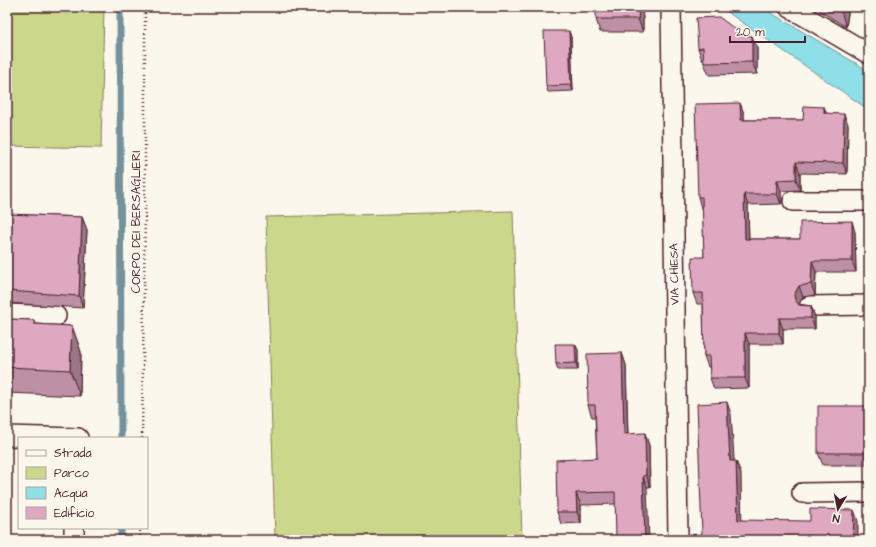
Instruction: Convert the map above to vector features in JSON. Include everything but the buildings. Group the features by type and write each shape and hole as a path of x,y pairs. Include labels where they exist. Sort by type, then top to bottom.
{"street":[{"name":"VIA CHIESA","path":"671,7 678,540"},
{"path":"789,7 869,54"},
{"path":"794,201 869,201"},
{"path":"809,306 869,305"},
{"path":"7,314 56,316"},
{"path":"7,436 42,437"},
{"path":"802,493 869,492"},
{"path":"74,529 74,540"}],"path":[{"name":"CORPO DEI BERSAGLIERI","path":"142,437 145,212 145,7"},
{"path":"140,529 140,540"}],"green space":[{"path":"7,7 104,7 101,148 7,146"},
{"path":"513,211 522,540 275,540 266,217"}],"water":[{"path":"720,7 761,7 869,71 869,110"}],"waterway":[{"path":"120,7 121,437"},
{"path":"121,529 121,540"}]}
